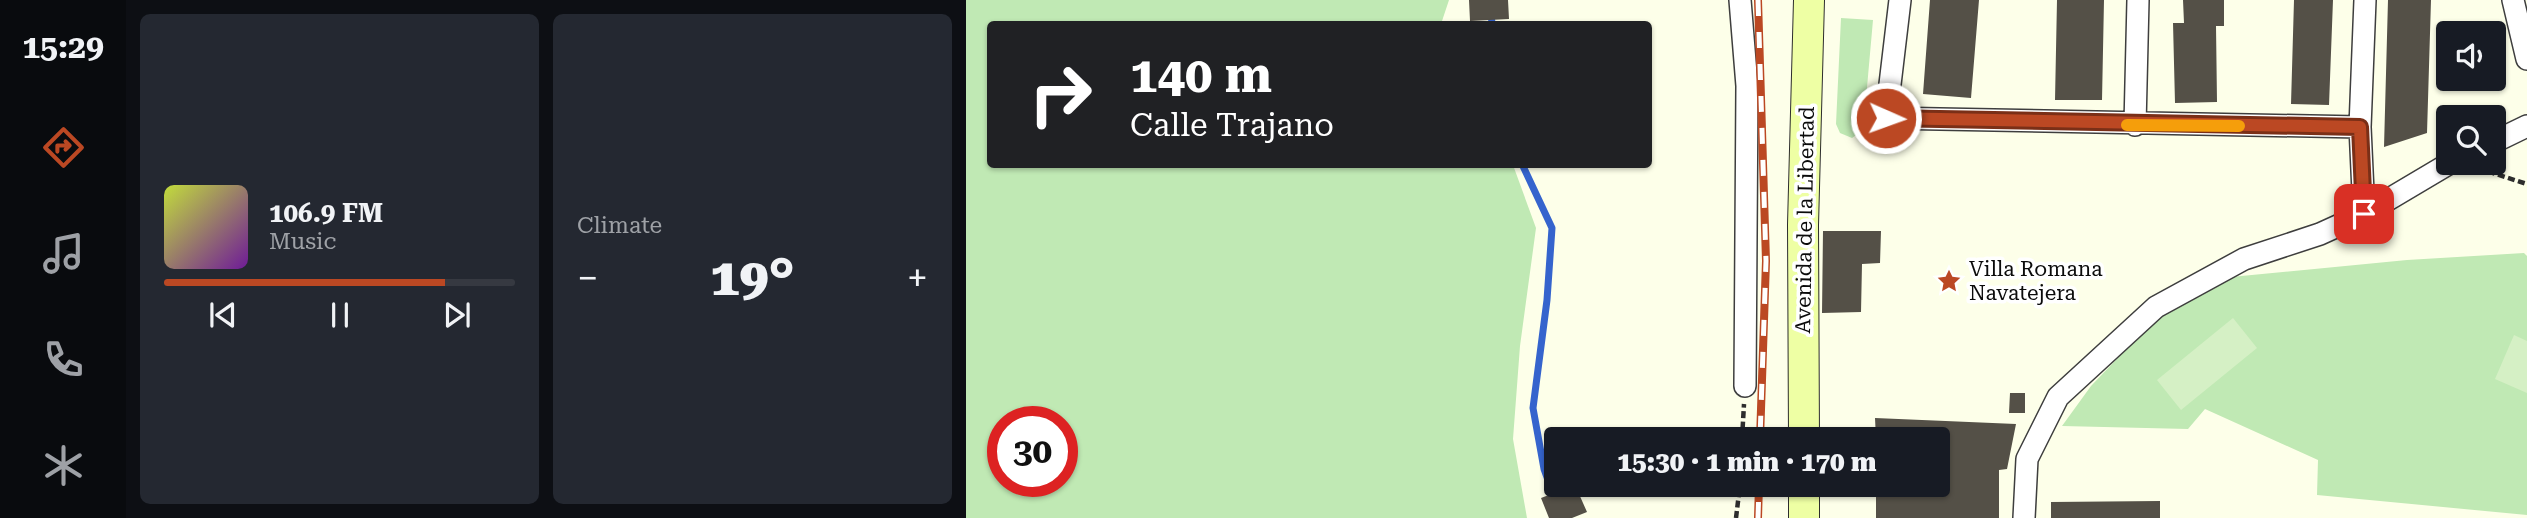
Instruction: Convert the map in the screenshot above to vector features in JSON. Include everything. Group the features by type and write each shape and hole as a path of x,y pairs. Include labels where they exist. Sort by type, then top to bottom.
{"main road":[{"name":"Avenida de la Libertad","path":"1804,427 1803,225 1810,0"},
{"path":"1804,497 1804,518"}],"street":[{"path":"1741,0 1746,86 1745,386"},
{"path":"1900,0 1886,118 2135,125 2360,127"},
{"path":"2135,125 2138,0"},
{"path":"2364,214 2360,127 2365,0"},
{"path":"2513,0 2527,59"},
{"path":"2506,136 2527,126"},
{"path":"2024,518 2027,459 2057,397 2155,307 2244,259 2320,234 2364,214 2436,171"}],"path":[{"path":"2498,175 2527,184"},
{"path":"1743,427 1745,386"},
{"path":"1737,518 1739,497"}],"green space":[{"path":"966,0 1449,0 1442,21 987,21 987,168 1514,168 1536,228 1520,346 1513,439 1527,518 966,518"},
{"path":"1841,18 1873,20 1864,121 1862,131 1852,138 1840,133 1836,124"},
{"path":"2524,253 2527,256 2527,515 2317,495 2318,460 2205,409 2188,429 2062,426 2091,386 2155,319 2231,277 2407,260"},
{"path":"2233,318 2257,348 2181,410 2157,380"},
{"path":"2514,335 2527,341 2527,393 2495,379"}],"building":[{"path":"1469,0 1508,0 1509,19 1470,21"},
{"path":"1930,0 1979,0 1971,98 1923,94"},
{"path":"2057,0 2104,0 2102,100 2055,100"},
{"path":"2183,0 2224,0 2224,26 2216,26 2217,102 2175,103 2173,23 2184,23"},
{"path":"2294,0 2333,0 2329,105 2291,104"},
{"path":"2388,0 2431,0 2427,133 2384,147"},
{"path":"1823,231 1881,231 1880,263 1862,264 1861,312 1822,313"},
{"path":"2010,393 2025,393 2025,413 2009,413"},
{"path":"1875,418 2016,424 2007,469 1999,470 1999,518 1876,518 1876,497 1950,497 1950,427 1875,427"},
{"path":"1580,497 1587,512 1572,518 1549,518 1541,498"},
{"path":"2160,501 2160,518 2051,518 2051,502"}],"waterway":[{"path":"1490,0 1492,21"},
{"path":"1524,168 1552,228 1547,300 1533,408 1544,469 1562,518"}],"railway":[{"path":"1758,0 1766,261 1760,427"},
{"path":"1758,518 1759,497"}],"slow traffic":[{"path":"2127,125 2239,126"}],"place":[{"name":"Villa Romana Navatejera","path":"1949,281"}],"route":[{"path":"1886,118 2135,125 2360,127 2364,214"}]}
